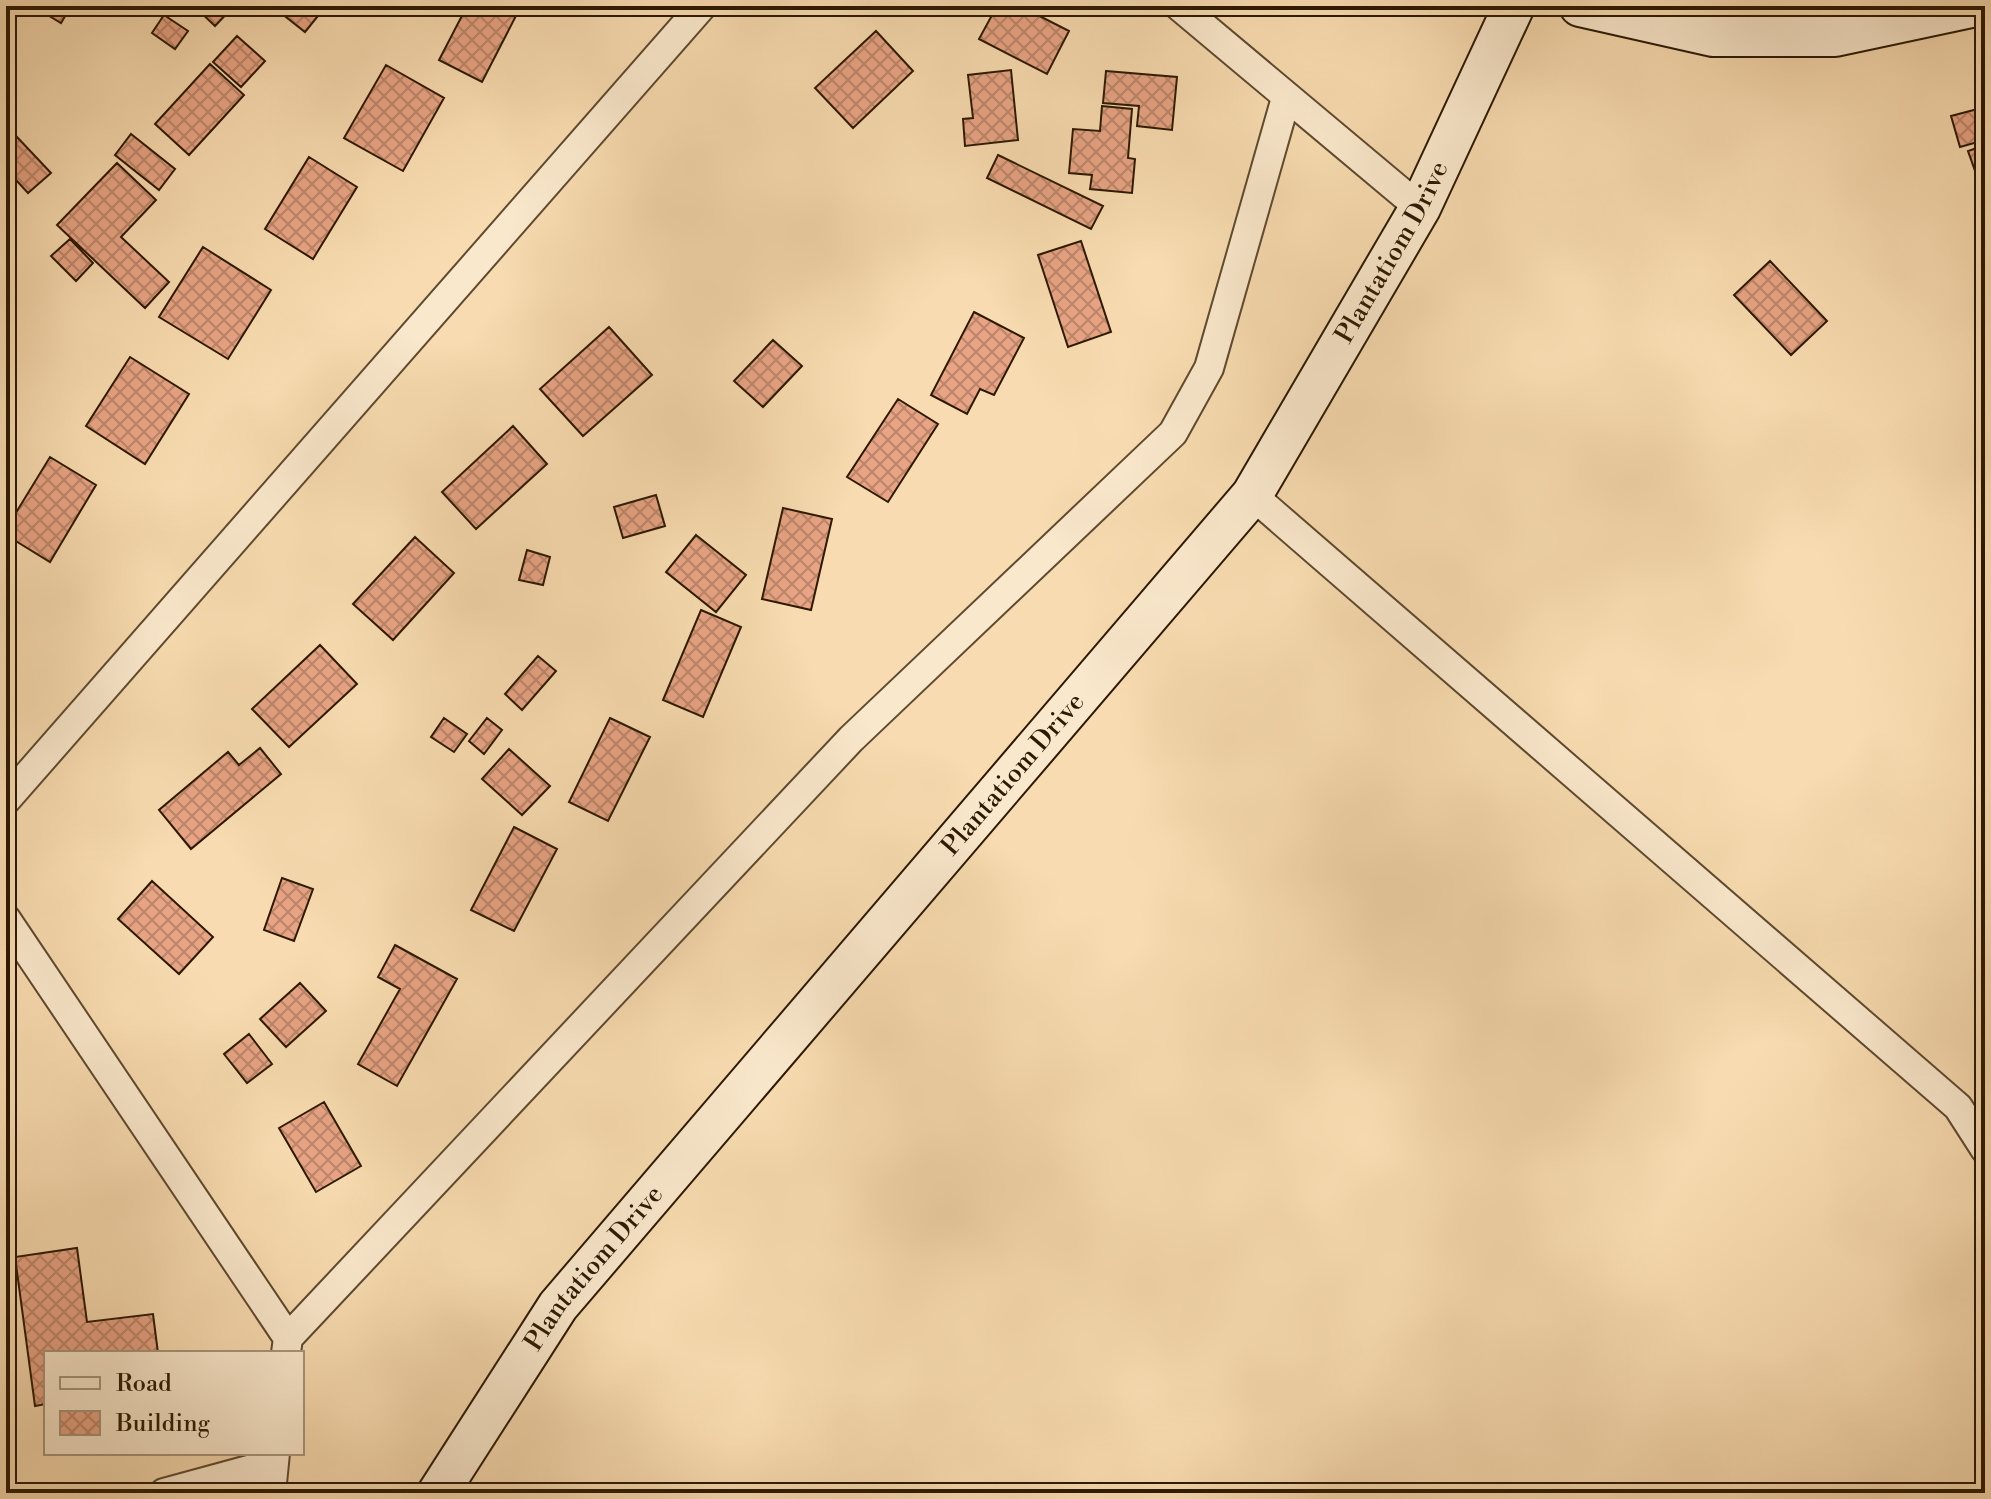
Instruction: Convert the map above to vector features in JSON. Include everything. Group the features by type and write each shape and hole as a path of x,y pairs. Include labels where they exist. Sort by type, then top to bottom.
{"street":[{"path":"6,800 702,6"},
{"path":"1179,6 1420,208"},
{"name":"Plantatiom Drive","path":"438,1493 558,1306 1252,495 1420,208 1514,6"},
{"path":"1580,6 1713,36 1835,36 1976,6"},
{"path":"6,919 287,1346 851,739 1173,433 1209,368 1286,98"},
{"path":"1252,495 1958,1107 1985,1149"},
{"path":"164,1493 274,1458 271,1493"}],"building":[{"path":"33,6 71,6 61,23"},
{"path":"194,6 234,6 215,26"},
{"path":"272,6 326,6 305,32"},
{"path":"467,6 521,6 482,82 439,60"},
{"path":"997,6 1020,6 1069,31 1047,74 979,39"},
{"path":"164,15 188,31 175,49 152,33"},
{"path":"876,31 913,71 853,128 815,88"},
{"path":"237,36 265,61 241,87 213,62"},
{"path":"210,64 244,95 189,155 155,124"},
{"path":"386,65 444,98 403,171 344,138"},
{"path":"1011,70 1018,140 965,146 963,119 973,118 968,75"},
{"path":"1106,71 1177,77 1172,130 1137,126 1139,106 1103,103"},
{"path":"1102,106 1132,109 1128,158 1135,159 1132,193 1090,189 1092,175 1069,173 1073,129 1100,131"},
{"path":"1985,107 1985,140 1960,147 1951,116"},
{"path":"131,134 175,169 159,190 115,155"},
{"path":"17,137 51,173 28,193 6,169 6,147"},
{"path":"1985,145 1985,199 1968,151"},
{"path":"998,155 1103,206 1091,229 987,178"},
{"path":"309,157 357,187 313,259 265,229"},
{"path":"117,163 156,200 121,237 169,282 145,308 57,225"},
{"path":"70,239 93,263 76,281 51,256"},
{"path":"1081,241 1111,332 1068,347 1038,255"},
{"path":"203,247 271,290 228,359 159,317"},
{"path":"1770,261 1827,321 1791,355 1734,295"},
{"path":"974,312 1024,338 994,395 980,389 967,414 931,395"},
{"path":"609,327 652,375 583,436 540,389"},
{"path":"773,340 802,366 763,407 734,381"},
{"path":"130,357 189,394 145,464 86,426"},
{"path":"898,399 938,424 888,502 847,477"},
{"path":"513,426 547,464 476,529 442,492"},
{"path":"50,457 96,485 50,562 6,535 6,529"},
{"path":"656,495 665,526 623,538 614,507"},
{"path":"783,508 832,519 811,610 762,599"},
{"path":"696,535 746,575 716,612 666,572"},
{"path":"415,537 454,573 393,640 353,604"},
{"path":"527,550 550,557 543,585 519,580"},
{"path":"701,610 741,627 703,717 663,700"},
{"path":"320,645 357,684 289,747 252,709"},
{"path":"538,656 556,671 522,710 505,694"},
{"path":"444,718 467,734 454,752 431,737"},
{"path":"487,718 502,730 484,754 469,741"},
{"path":"610,718 650,737 608,821 569,802"},
{"path":"260,748 281,774 191,849 159,810 228,752 239,765"},
{"path":"509,749 550,786 522,815 482,779"},
{"path":"514,827 557,849 514,931 471,910"},
{"path":"282,878 313,889 294,941 264,930"},
{"path":"152,881 213,937 179,974 118,919"},
{"path":"395,945 457,979 397,1086 358,1064 400,989 378,977"},
{"path":"300,983 326,1011 286,1047 260,1019"},
{"path":"249,1034 272,1064 247,1083 224,1054"},
{"path":"324,1102 361,1166 316,1192 279,1128"},
{"path":"77,1248 87,1322 153,1314 158,1351 44,1351 44,1404 35,1406 15,1257"}]}
